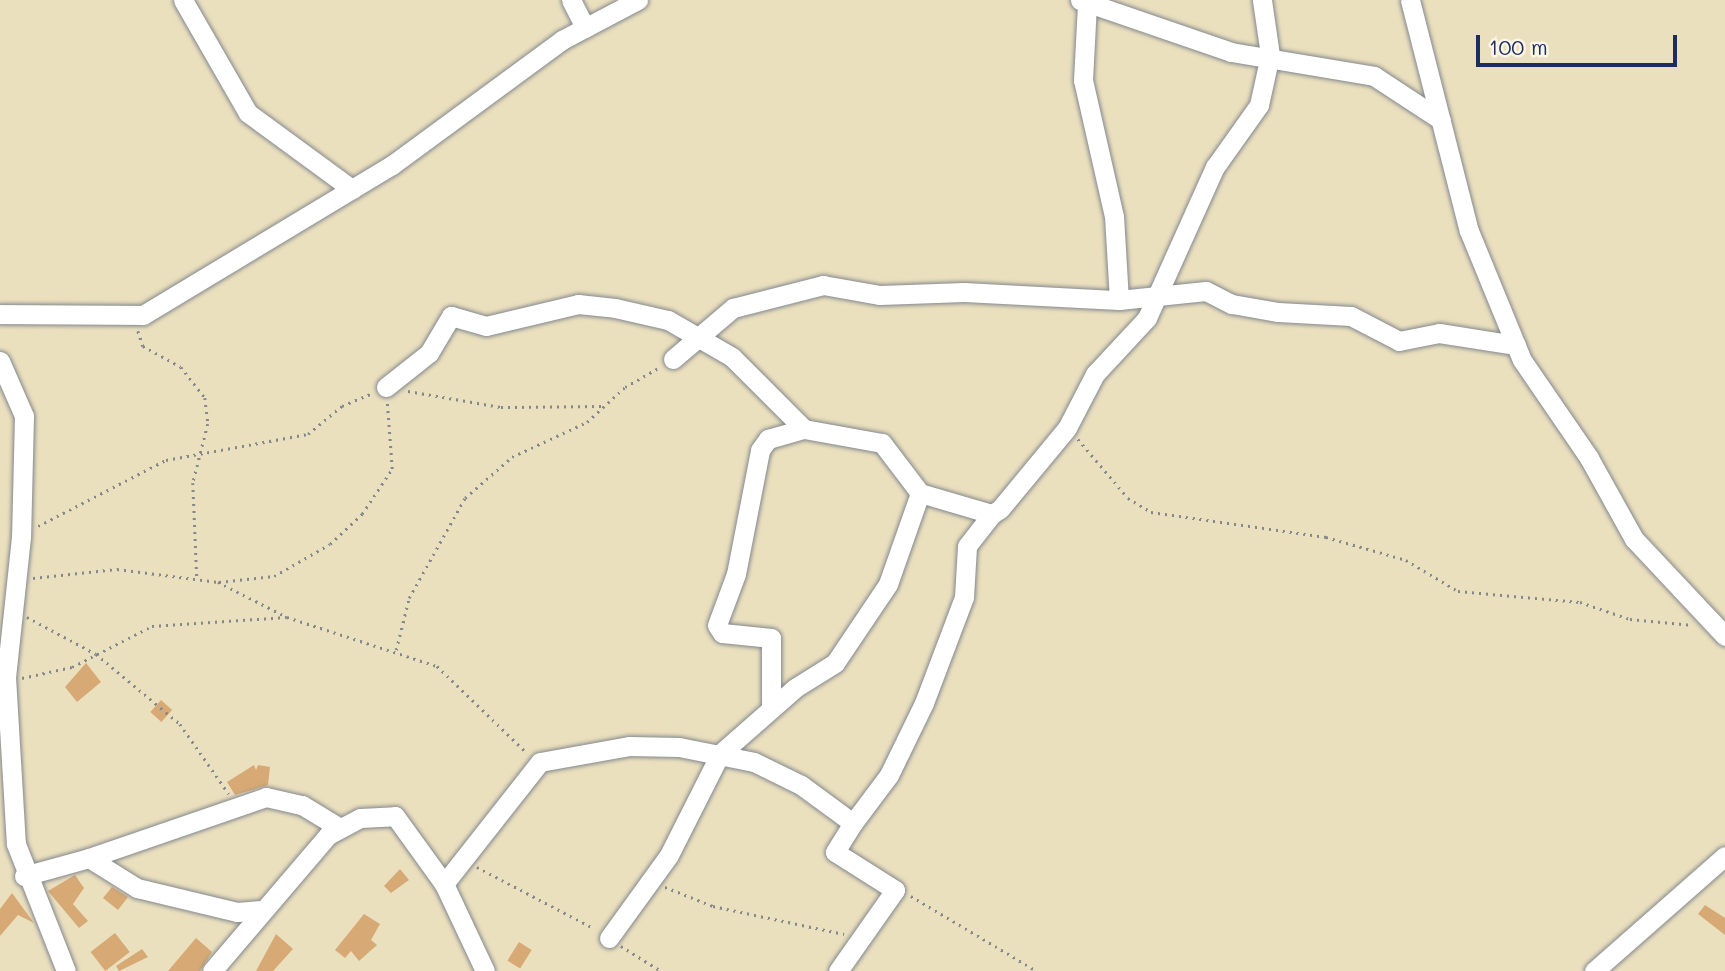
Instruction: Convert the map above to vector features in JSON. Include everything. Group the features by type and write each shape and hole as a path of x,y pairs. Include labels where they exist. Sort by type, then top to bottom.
{"street":[{"path":"167,0 184,6 248,113 352,189"},
{"path":"571,0 584,28"},
{"path":"0,314 134,318 239,263 352,189 584,28 638,0"},
{"path":"838,971 895,890 835,852 888,775 924,704 964,597 967,546 1067,428 1095,374 1161,295 1215,167 1259,105 1270,55 1262,0"},
{"path":"1410,0 1469,231 1516,345 1634,539 1721,630"},
{"path":"1119,300 1114,216 1083,80 1084,2 1231,52 1270,55 1374,76 1441,120"},
{"path":"673,359 733,308 800,286 880,295 964,292 1119,300 1206,291 1232,304 1278,312 1351,316 1399,341 1439,333 1516,345"},
{"path":"386,387 429,353 451,316 500,325 588,304 668,320 732,357 804,429"},
{"path":"0,360 24,416 21,537 8,581 12,611 3,679 7,763 24,876 66,971"},
{"path":"771,709 771,638 722,633 717,625 736,574 760,450 768,439 804,429 882,443 920,493 992,514"},
{"path":"609,938 651,881 695,811 720,754 771,709 835,663 888,584 920,493"},
{"path":"444,884 540,762 629,746 720,754 781,772 853,823"},
{"path":"24,876 89,858 236,804 279,798 340,828"},
{"path":"212,971 261,910 340,828 370,816 395,816 444,884 485,971"},
{"path":"1594,971 1725,856"},
{"path":"89,858 137,888 237,912 261,910"}],"path":[{"path":"134,318 143,346 181,368 205,398 201,454 193,483 197,578"},
{"path":"396,650 409,598 465,498 512,457 587,422 604,406 673,359"},
{"path":"218,582 274,576 330,544 382,493 392,469 386,387"},
{"path":"21,537 121,479 201,454 308,434 342,406 386,387 501,407 604,406"},
{"path":"1067,428 1128,498 1151,512 1326,537 1406,560 1458,591 1580,602 1630,619 1721,630"},
{"path":"8,581 117,569 218,582 287,617 396,650 437,666 508,740 540,762"},
{"path":"12,611 96,654 180,724 236,804"},
{"path":"3,679 38,678 96,654 152,626 287,617"},
{"path":"464,861 609,938 661,971"},
{"path":"651,881 713,905 861,938"},
{"path":"895,890 1037,971"}],"building":[{"path":"86,663 101,682 77,702 65,687"},
{"path":"161,700 172,710 161,722 150,712"},
{"path":"254,765 256,770 258,765 270,767 268,785 235,795 227,782"},
{"path":"400,869 409,880 391,893 384,886"},
{"path":"75,875 84,888 73,904 88,921 79,928 48,891"},
{"path":"112,887 128,897 118,910 103,898"},
{"path":"12,893 34,923 18,915 0,936 0,909"},
{"path":"1705,905 1725,918 1725,935 1698,914"},
{"path":"364,914 380,924 371,940 377,945 359,961 351,951 345,958 335,950"},
{"path":"115,933 130,952 105,971 91,952"},
{"path":"276,934 293,949 273,971 256,971"},
{"path":"196,938 212,952 200,971 168,971"},
{"path":"519,942 532,950 520,969 507,961"},
{"path":"142,949 148,957 119,971 116,966"}]}
